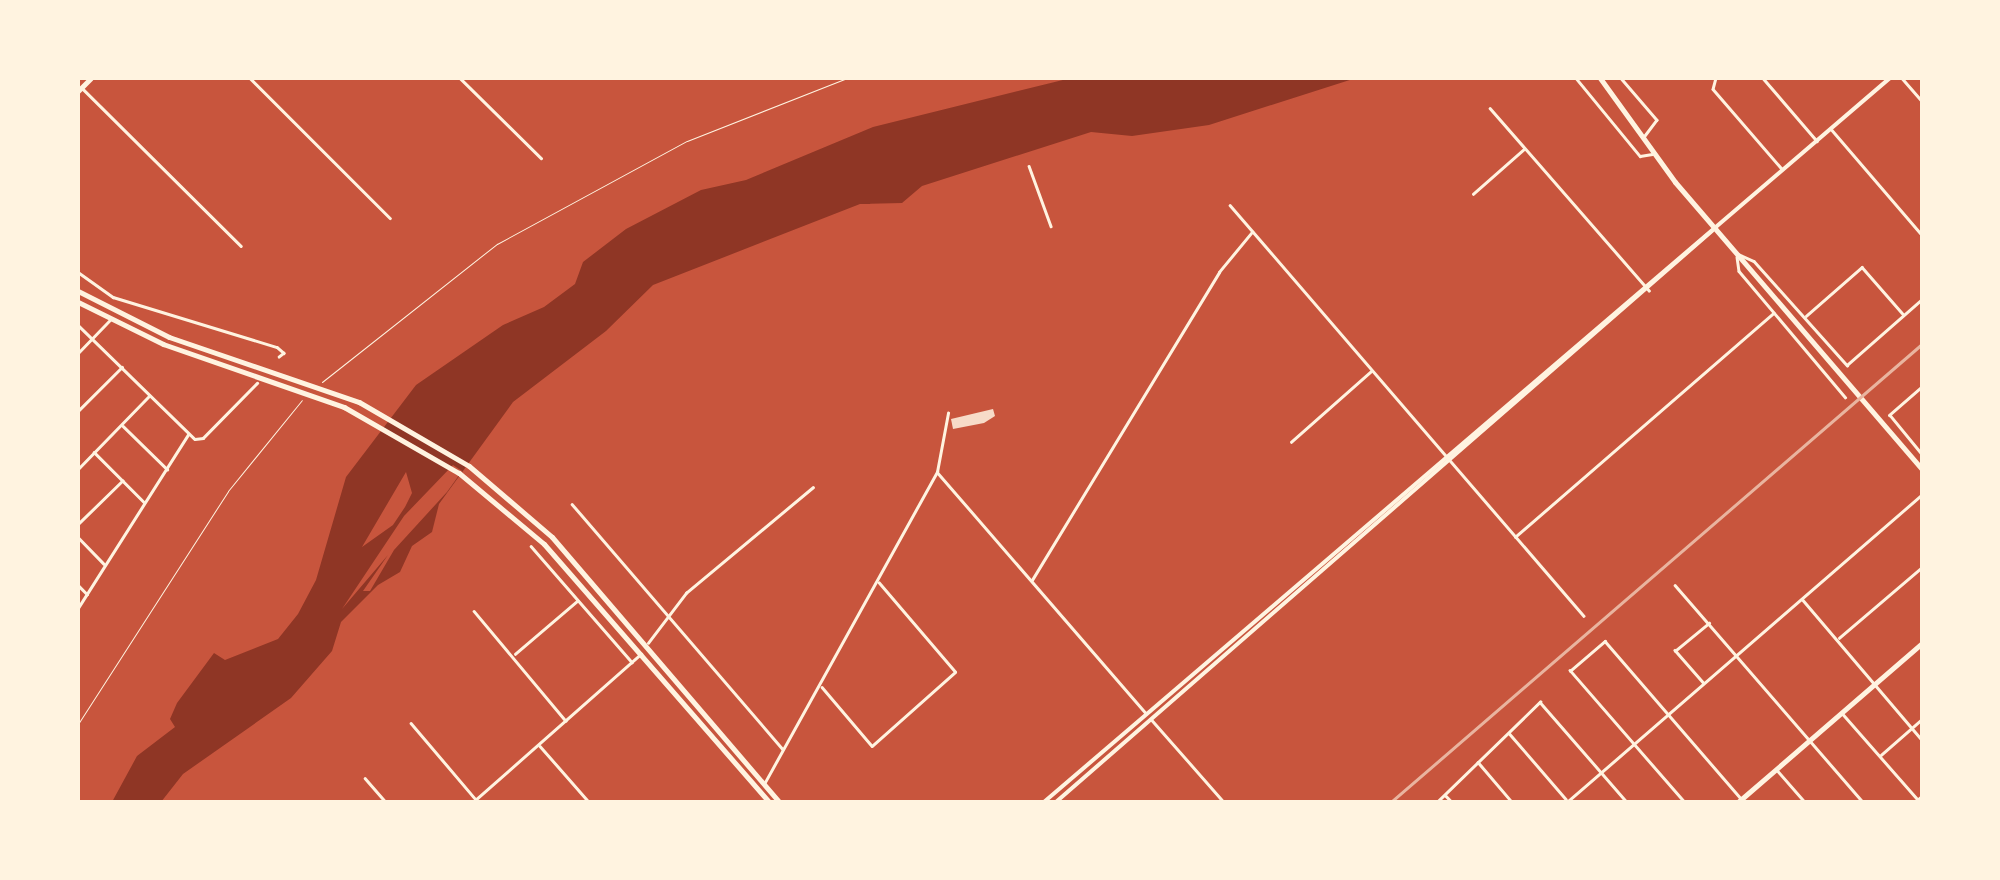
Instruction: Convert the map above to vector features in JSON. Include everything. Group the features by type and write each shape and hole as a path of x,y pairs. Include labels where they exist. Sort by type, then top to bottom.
{"main road":[{"path":"80,89 91,78"},
{"path":"1600,78 1653,154 1922,469"},
{"path":"1044,802 1644,284 1890,78"},
{"path":"1056,802 1650,290 1715,228"},
{"path":"78,291 116,313 195,346 295,376 414,430 530,516 552,537 779,802"},
{"path":"78,302 110,320 288,384 414,444 523,524 544,544 769,802"},
{"path":"1741,801 1922,643"}],"street":[{"path":"250,78 390,218"},
{"path":"460,78 541,158"},
{"path":"1576,78 1640,156 1653,154"},
{"path":"1621,78 1657,120 1642,138"},
{"path":"1716,78 1713,88 1782,170"},
{"path":"1762,78 1817,141"},
{"path":"1902,78 1922,101"},
{"path":"80,89 241,246"},
{"path":"1490,108 1650,290"},
{"path":"1832,129 1922,236"},
{"path":"1473,194 1525,148"},
{"path":"1028,166 1051,226"},
{"path":"1230,205 1584,616"},
{"path":"1031,581 1219,272 1252,232"},
{"path":"1845,397 1739,270 1737,253 1754,260 1846,364 1922,298"},
{"path":"1805,317 1862,267 1904,314"},
{"path":"78,272 121,300 277,347 284,352 279,357"},
{"path":"116,313 121,300"},
{"path":"1515,537 1774,312"},
{"path":"78,354 110,320"},
{"path":"78,325 188,433 204,438 257,383"},
{"path":"78,411 122,366"},
{"path":"1291,442 1372,370"},
{"path":"1922,387 1890,415 1922,454"},
{"path":"78,468 150,395"},
{"path":"754,802 937,472 948,413"},
{"path":"122,424 167,469"},
{"path":"78,608 188,433"},
{"path":"94,452 145,503"},
{"path":"937,472 1224,802"},
{"path":"78,524 122,481"},
{"path":"411,722 476,802 634,664 667,614 813,487"},
{"path":"1508,732 1568,802 1922,494"},
{"path":"572,504 784,749"},
{"path":"78,537 105,565"},
{"path":"530,546 634,664"},
{"path":"1838,639 1922,567"},
{"path":"820,684 872,746 956,672 878,582"},
{"path":"78,585 86,594"},
{"path":"1674,585 1863,802"},
{"path":"1802,599 1922,740"},
{"path":"512,656 578,600"},
{"path":"474,611 566,722"},
{"path":"1704,684 1674,651 1708,623"},
{"path":"1684,802 1570,671 1605,641 1741,801"},
{"path":"1437,802 1540,702 1627,802"},
{"path":"1842,713 1918,802 1922,796"},
{"path":"1880,756 1922,719"},
{"path":"539,745 589,802"},
{"path":"1478,762 1512,802"},
{"path":"1777,769 1806,802"},
{"path":"365,778 386,802"},
{"path":"1445,795 1452,802"}],"path":[{"path":"78,724 228,491 299,403 364,343 497,244 612,178 760,108 847,78"}],"shaded area":[{"path":"1071,78 1356,78 1209,125 1132,136 1091,132 922,186 902,203 860,204 653,285 606,331 513,402 439,504 432,532 412,546 400,572 378,585 341,622 332,651 291,698 183,774 161,802 112,802 137,756 175,727 170,719 177,703 214,653 225,660 278,639 298,614 316,580 346,477 416,385 503,325 544,307 575,284 583,262 626,229 701,190 746,180 873,127","holes":["453,465 462,471 447,492 394,550 370,591 363,591 388,555 342,609 404,516","406,472 412,493 405,507 393,525 362,547"]}],"building":[{"path":"993,409 995,416 984,423 953,429 951,419"}],"railway":[{"path":"1391,802 1922,344"}]}
